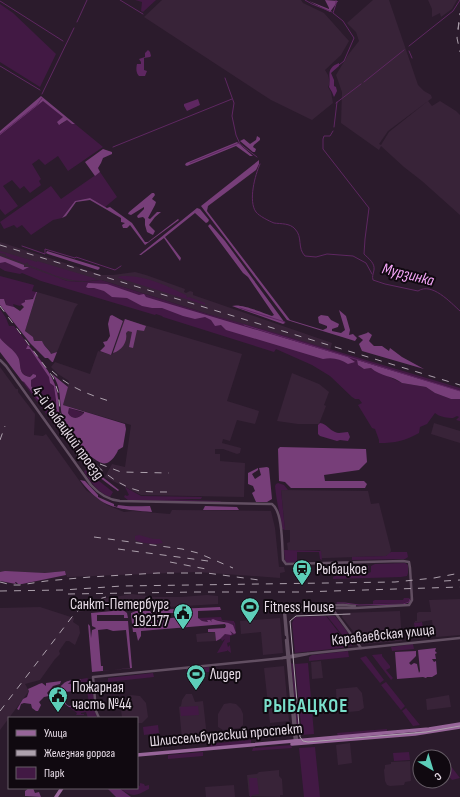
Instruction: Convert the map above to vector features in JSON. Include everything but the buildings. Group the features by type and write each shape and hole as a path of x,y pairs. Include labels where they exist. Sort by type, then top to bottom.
{"main road":[{"name":"Шлиссельбургский проспект","path":"138,756 429,729 460,724"},
{"name":"Шлиссельбургский проспект","path":"296,742 427,733 460,728"}],"street":[{"name":"4-й Рыбацкий проезд","path":"0,360 6,366 91,485 103,496 120,502 273,504 279,516 283,560 285,564 407,561 410,565 411,604 359,607 331,606"},
{"path":"296,742 284,613 287,608 331,606 361,648"},
{"name":"Караваевская улица","path":"99,717 96,711 93,678 460,638"}],"shaded area":[{"path":"162,0 301,0 303,3 324,13 349,41 341,55 325,70 330,83 328,87 331,92 333,103 312,120 271,100 144,17"},
{"path":"325,0 338,1 330,12 309,1 329,9"},
{"path":"373,0 389,0 418,85 431,95 432,98 428,101 432,106 440,101 460,115 460,215 381,146 379,150 341,123 342,92 336,75 348,55 359,41 356,32 347,23","holes":["428,101 389,132 381,145 379,144 388,131"]},
{"path":"428,0 457,0 452,9 441,17 440,13 432,17 432,9"},
{"path":"148,50 151,56 144,58 144,70 147,71 145,76 139,76 136,70 137,64 141,64 139,59 145,57 145,53"},
{"path":"339,63 339,66 331,73 334,80 334,86 336,87 337,91 334,97 329,87 330,71 334,65"},
{"path":"41,96 75,124 72,124 67,120 59,125 57,122 63,117 43,101 0,135 0,131"},
{"path":"198,99 200,105 187,111 184,104"},
{"path":"257,136 260,140 253,147 256,149 255,152 240,141 244,139 250,144 256,140"},
{"path":"237,142 253,156 250,156 236,146 187,166 185,165 186,163"},
{"path":"103,149 112,152 112,154 103,158 98,168 100,172 95,176 85,162"},
{"path":"259,160 256,170 208,206 207,211 290,320 323,330 327,328 327,326 319,323 318,317 321,315 328,316 331,320 339,324 338,327 332,329 332,331 341,333 345,330 339,310 346,316 350,330 349,335 353,334 357,338 355,341 287,320 201,206"},
{"path":"152,193 155,195 152,199 156,202 148,218 150,219 157,212 161,212 149,225 155,231 153,235 147,232 145,219 143,217 138,218 137,216 144,209 144,207 131,215 128,214"},
{"path":"90,198 107,208 110,207 132,223 145,242 148,242 178,219 179,220 145,245 130,225 127,228 123,228 122,225 125,223 121,222 121,218 90,200 76,202 66,216 62,218 75,201"},
{"path":"197,208 200,209 209,220 208,222 206,223 195,213 165,237 181,258 180,261 164,238 139,255"},
{"path":"210,224 225,241 285,323 283,324 232,306 241,306 272,316 274,315 248,277 243,273 208,226"},
{"path":"0,242 102,275 135,272 146,275 185,289 184,292 186,293 190,291 193,292 193,295 332,343 330,350 208,314 101,280 82,282 67,281 27,269 0,257"},
{"path":"47,251 100,268 98,270 48,254 46,253"},
{"path":"0,256 24,265 24,267 29,267 23,270 5,262 0,263"},
{"path":"88,283 107,284 139,295 144,294 146,297 348,357 355,362 348,364 336,359 323,359 226,330 221,325 215,326 211,320 205,317 195,319 162,308 142,306 127,298 112,297 104,291 88,288 86,287"},
{"path":"36,292 25,331 33,337 34,341 42,341 51,354 57,352 53,362 48,358 45,358 30,343 0,305 0,299 4,299 6,305 14,307 20,311 24,307 21,304 25,302 25,300 33,299"},
{"path":"37,292 78,304 57,352 53,354 51,354 44,345 34,341 33,337 25,331"},
{"path":"112,315 123,321 111,355 100,351 105,346 103,342 107,341 110,336 108,324 110,316"},
{"path":"124,319 242,354 227,401 259,411 258,415 255,424 237,420 230,441 223,439 222,443 241,448 240,453 237,454 223,449 215,449 215,454 220,454 220,461 245,463 244,497 141,495 105,477 112,464 125,467 131,425 63,405 69,381 58,374 51,367 55,362 90,374 98,351 112,355"},
{"path":"125,319 146,326 144,331 137,330 133,348 129,347 132,332 128,331 126,333 126,340 123,346 113,353"},
{"path":"368,332 372,335 369,341 374,346 382,346 389,351 390,348 402,357 424,369 362,351 359,344 363,340 358,336"},
{"path":"0,338 16,354 23,374 30,377 33,374 36,375 36,377 31,380 31,386 42,402 40,402 22,381 0,352"},
{"path":"28,345 46,367 53,379 58,396 59,418 57,417 54,386 50,383 49,377 30,349 26,349"},
{"path":"357,360 460,391 460,399 451,399 435,393 426,387 402,383 378,373 371,368 364,369 358,365"},
{"path":"0,367 16,389 18,389 18,392 35,414 34,435 43,436 46,434 86,490 107,505 124,512 133,511 170,514 172,510 271,511 275,528 279,567 284,567 285,572 280,573 280,578 197,572 67,577 65,571 45,573 0,572"},
{"path":"292,373 319,384 329,392 324,405 326,406 319,424 298,424 277,421"},
{"path":"52,374 68,387 63,405 125,424 126,429 123,447 118,450 114,458 109,462 101,463 93,458 78,445 66,428 62,416 59,389","holes":["69,408 84,412 80,417 76,418 71,417 68,413"]},
{"path":"320,423 337,433 348,432 350,437 348,441 337,441 320,436 318,434 318,425"},
{"path":"434,423 460,431 460,443 431,434"},
{"path":"66,431 83,452 91,468 119,490 118,491 86,465 76,452"},
{"path":"280,447 366,449 367,462 359,470 324,475 325,481 364,481 367,484 365,488 291,488 285,482 279,481 278,449"},
{"path":"258,468 258,470 252,474 255,479 261,475 259,468 269,468 272,499 267,502 256,502 252,493 255,491 253,486 248,484 248,473"},
{"path":"80,480 85,481 98,495 98,497 114,504 114,506 150,506 152,512 129,510 111,506 96,497"},
{"path":"281,490 368,491 371,504 379,503 391,550 390,554 386,556 321,558 320,550 288,551 287,543 290,542 290,530 285,530"},
{"path":"205,506 237,507 239,510 203,510"},
{"path":"65,571 66,575 22,584 15,582 16,584 0,581 0,572 45,573"},
{"path":"132,594 156,597 218,596 218,604 134,609 125,606 125,604 122,603 114,606 99,607 99,609 78,612 88,604 97,600"},
{"path":"460,599 460,635 436,637 434,636 432,620 415,623 415,621 417,621 417,613 431,612 429,600"},
{"path":"40,607 74,618 73,622 79,626 80,633 75,645 69,641 66,641 59,651 60,654 40,680 25,684 29,691 10,717 8,717 0,730 0,608"},
{"path":"220,607 221,610 198,611 198,618 202,621 208,622 207,620 210,620 212,622 211,620 213,619 233,625 236,633 234,634 230,631 232,634 231,635 225,634 216,641 215,632 208,632 208,629 225,628 225,624 141,631 141,636 138,641 136,632 133,632 131,613 136,611 150,611 156,621 155,610","holes":["179,613 179,617 157,620 157,615"]},
{"path":"123,610 127,613 128,618 124,618 124,615 97,615 97,621 128,621 132,668 112,670 130,668 126,630 113,631 107,629 98,630 101,666 103,666 103,671 92,672 88,624 90,626 91,638 92,630 96,628 92,626 91,613"},
{"path":"400,611 402,641 363,644 342,617 343,613"},
{"path":"280,618 283,653 263,655 261,632 241,634 240,621"},
{"path":"215,632 216,641 197,642 196,634"},
{"path":"436,648 436,659 432,659 434,662 436,661 437,674 426,678 397,679 395,652 416,651 416,656 409,663 411,665 414,663 417,664 419,673 418,650"},
{"path":"321,661 323,678 312,679 311,662"},
{"path":"284,666 289,721 270,723 264,668"},
{"path":"81,679 71,681 68,684 79,684 80,686 75,691 65,692 66,704 69,706 86,704 92,710 84,706 69,707 56,697 56,693 64,683 68,681"},
{"path":"61,681 60,684 53,686 47,693 49,696 44,697 39,702 41,705 38,711 32,708 31,704 24,703 21,704 19,710 17,709 23,699 27,697 29,691 28,689 42,683 46,686 46,683"},
{"path":"357,687 362,693 364,708 359,711 337,713 336,689"},
{"path":"186,694 192,694 195,702 203,701 207,737 202,739 182,739 179,707 181,706 182,700"},
{"path":"131,695 140,696 146,703 148,717 142,723 138,723 138,717 122,717 122,702 125,698"},
{"path":"449,695 451,707 427,710 426,699"},
{"path":"224,704 236,704 241,709 243,714 243,725 240,728 223,730 218,727 218,714"},
{"path":"350,743 352,763 338,765 336,745"},
{"path":"410,761 411,781 405,782 404,785 387,785 385,781 385,765 391,764 391,762"},
{"path":"279,770 279,776 282,779 283,795 280,795 280,797 249,796 247,775"},
{"path":"234,785 235,797 206,797 205,787"},
{"path":"28,789 33,789 35,793 39,792 41,797 25,796 25,791"},
{"path":"108,789 120,789 131,797 116,797"}],"green space":[{"path":"135,0 156,0 143,12 141,11 142,2"},
{"path":"0,4 13,13 56,54 40,87 0,62"},
{"path":"43,100 64,118 60,125 67,120 72,124 75,124 103,147 68,171 58,156 45,165 39,159 32,164 41,179 39,181 41,185 30,193 24,186 20,189 12,180 3,186 18,206 5,215 0,209 0,135"},
{"path":"100,172 117,197 105,207 90,198 75,201 62,218 53,220 31,235 22,225 17,228 14,225 4,229 0,222 51,186 61,199"},
{"path":"0,251 97,279 80,281 62,278 29,265 27,262 25,264 6,256 6,254 0,253"},
{"path":"2,262 22,269 29,267 67,281 82,282 101,280 208,314 460,388 460,391 357,360 359,366 364,369 371,368 402,383 426,387 435,393 451,399 460,399 460,421 456,420 459,417 457,416 453,418 435,413 427,424 420,427 419,433 400,441 379,443 375,429 372,428 358,405 362,403 359,399 352,397 330,376 312,365 276,349 274,352 156,314 155,315 41,281 22,273 20,274 5,271 0,268 0,263"},
{"path":"0,276 34,285 32,291 36,292 34,298 25,300 25,303 20,306 13,304 14,307 6,305 5,300 0,299"},
{"path":"118,277 139,277 155,281 186,295 187,298 189,297 205,303 205,305"},
{"path":"0,309 9,326 14,326 43,363 55,384 58,393 60,419 69,445 22,381 41,402 42,401 31,386 31,380 36,377 32,374 30,377 23,374 18,357 0,338"},
{"path":"69,408 84,413 76,418 71,417 68,413"},
{"path":"85,470 113,492 110,497 95,487 84,472"},
{"path":"278,483 284,485 288,490 281,490 285,530 282,529 276,494 275,486"},
{"path":"125,487 141,496 202,497 201,499 165,499 221,502 128,500 124,497 125,495 129,495"},
{"path":"139,535 153,539 160,539 163,543 157,544 135,540 135,536"},
{"path":"284,550 321,551 322,560 320,559 319,552 297,552 297,562 287,563 285,561"},
{"path":"391,552 407,552 408,557 405,559 352,560 352,557 386,556"},
{"path":"405,563 408,565 407,576 333,579 335,576 365,575 371,572 371,566 375,564"},
{"path":"369,566 367,573 334,572 334,567"},
{"path":"404,598 409,598 410,601 404,603 373,604 373,601 375,600 403,600"},
{"path":"326,616 350,647 295,653 292,623 295,617"},
{"path":"327,616 335,616 356,643 351,646"},
{"path":"221,617 222,620 234,621 233,625 223,621 202,621 198,618"},
{"path":"235,622 236,633 233,627"},
{"path":"422,622 423,628 428,632 431,632 432,635 430,638 425,634 423,629 416,635 414,623"},
{"path":"230,631 234,634 236,634 230,636 230,642 227,643 228,647 230,645 231,653 227,650 217,653 225,639 222,641 221,639 216,641 225,634 229,634"},
{"path":"413,644 414,649 392,651 391,647"},
{"path":"348,651 349,657 309,661 309,657 312,655"},
{"path":"382,654 390,666 390,668 386,670 393,678 391,680 372,655"},
{"path":"366,656 384,680 380,683 360,658"},
{"path":"291,663 293,664 299,730 297,730"},
{"path":"308,663 314,734 302,735 295,664"},
{"path":"209,667 209,672 186,674 186,669"},
{"path":"153,673 154,677 108,682 108,678"},
{"path":"87,678 92,681 95,710 91,702 89,705 87,690 75,691 79,684 68,685 71,681"},
{"path":"386,682 405,706 401,710 381,685"},
{"path":"84,706 95,711 97,717 88,717 86,712 81,713 84,715 76,715 77,713 69,707"},
{"path":"198,706 199,715 181,716 180,707"},
{"path":"406,708 420,725 413,726 402,711"},
{"path":"158,725 159,733 144,735 143,727"},
{"path":"387,729 387,732 338,736 337,733"},
{"path":"251,740 251,744 210,748 209,744"},
{"path":"291,745 292,748 252,751 253,748"},
{"path":"315,747 320,797 304,797 299,748"},
{"path":"203,752 203,756 168,759 168,755"},
{"path":"409,752 410,760 394,761 393,753"},
{"path":"452,768 460,778 452,780"},
{"path":"249,778 257,778 259,794 252,795 250,797"},
{"path":"140,783 144,784 145,786 149,785 149,789 134,795 121,789 138,789 138,785 140,786"}],"waterway":[{"path":"77,22 87,0"},
{"path":"120,0 143,14"},
{"path":"305,0 332,12"},
{"name":"Мурзинка","path":"336,0 333,13 343,21 354,38 344,61 339,65"},
{"path":"409,46 453,11 460,0"},
{"path":"0,1 63,41"},
{"path":"42,94 74,28"},
{"path":"364,82 404,50"},
{"path":"409,51 412,58"},
{"path":"0,66 40,90"},
{"path":"225,78 234,103 232,116 236,135 240,144 257,157"},
{"path":"336,103 361,84"},
{"path":"0,134 37,105 42,98"},
{"path":"113,147 232,99"},
{"name":"Мурзинка","path":"334,127 337,102"},
{"name":"Мурзинка","path":"333,131 330,136 324,136 323,149 369,208 364,254 374,265 373,280 418,291 423,289 435,291 446,298 460,311"},
{"path":"190,163 239,143"},
{"path":"260,164 254,181 252,195 257,214 274,223 285,224 293,227 299,235 301,250 305,256 316,257 327,254 353,256 366,263 372,274"},
{"path":"22,246 45,254 45,249 75,258 76,257 115,270 121,266"},
{"path":"240,308 285,322"},
{"path":"244,325 460,391"},
{"path":"337,603 359,605 403,604 409,602 410,599"}],"tram line":[{"path":"350,614 296,616 290,621 300,737 303,741 308,742 426,732 460,726"}],"railway":[{"path":"458,29 460,13"},
{"path":"459,23 457,38 460,52"},
{"path":"0,245 460,385"},
{"path":"0,306 53,377 58,392 62,426 81,462"},
{"path":"52,371 58,377 79,389 93,396 109,401"},
{"path":"0,440 5,426"},
{"path":"69,435 91,461 119,482 140,491 168,492"},
{"path":"100,464 121,472 169,473"},
{"path":"94,537 182,549 198,553 233,568"},
{"path":"118,549 208,561"},
{"path":"170,562 211,570"},
{"path":"0,582 20,585 90,577 158,573 207,573 259,580"},
{"path":"0,591 63,590 122,586 395,582 434,578 460,573"},
{"path":"444,581 460,580"},
{"path":"68,594 301,592 460,587"},
{"path":"0,711 75,613 92,601 106,597"}],"place":[{"name":"Рыбацкое","path":"302,586"},
{"name":"Fitness House","path":"250,624"},
{"name":"Санкт-Петербург 192177","path":"183,630"},
{"name":"Лидер","path":"196,691"},
{"name":"Пожарная часть №44","path":"58,713"}],"district":[{"name":"РЫБАЦКОЕ","path":"306,706"}]}
